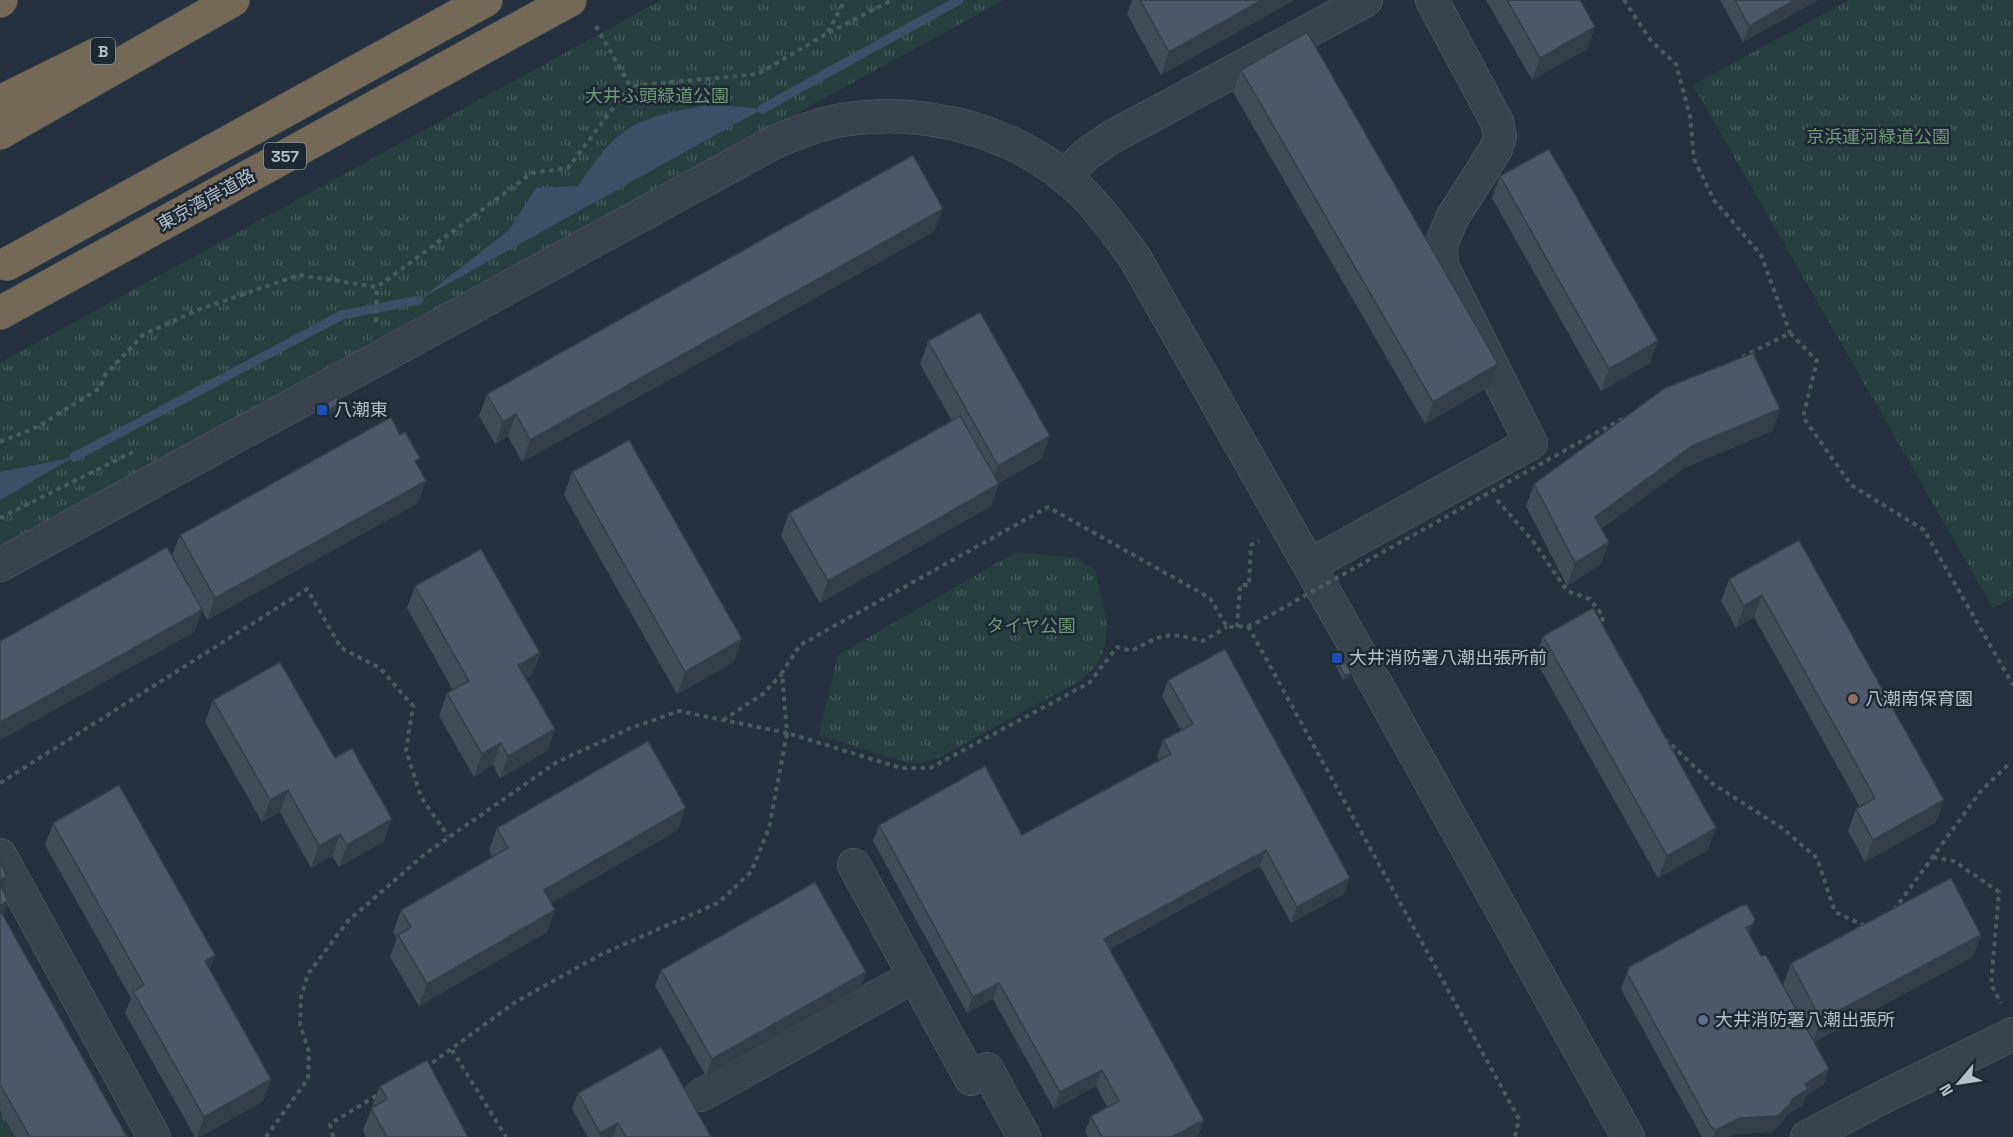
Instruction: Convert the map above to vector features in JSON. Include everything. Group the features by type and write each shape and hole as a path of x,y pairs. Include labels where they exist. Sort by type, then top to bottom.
{"highway":[{"name":"B","path":"0,102 207,0"},
{"path":"0,133 233,0"},
{"path":"3,265 486,0"},
{"name":"東京湾岸道路","path":"0,313 560,4"},
{"path":"3,265 161,224"}],"street":[{"path":"1064,176 1087,154 1110,138 1366,0"},
{"path":"1310,565 1531,443 1442,266 1441,245 1452,218 1496,149 1500,136 1497,122 1432,0"},
{"path":"0,565 728,166 795,133 818,126 867,117 917,117 943,121 983,132 1010,142 1041,159 1064,176 1101,213 1135,258 1310,565 1628,1137"},
{"path":"0,855 154,1137"},
{"path":"854,865 971,1079 987,1069 1024,1137"},
{"path":"701,1095 915,976"},
{"path":"1807,1137 2013,1034"}],"path":[{"path":"828,33 845,0"},
{"path":"0,441 37,427 100,388 105,375 143,335 195,311 299,275 377,287 532,173 568,168 630,86 758,74 828,33 892,0"},
{"path":"1624,0 1652,41 1676,64 1690,116 1694,159 1714,200 1761,255 1790,333 1817,361 1803,417 1851,485 1924,530 2013,685"},
{"path":"596,26 630,86"},
{"path":"376,324 377,287"},
{"path":"1739,359 1790,333"},
{"path":"266,1137 308,1078 309,1052 300,1024 302,998 308,975 348,921 448,836 557,762 630,728 680,711 787,733 901,768 930,768 1089,683 1117,647 1132,651 1155,637 1175,634 1203,641 1227,627 1248,626 1256,623 1627,417"},
{"path":"1490,492 1533,541 1567,591 1590,599 1604,616 1599,637"},
{"path":"723,720 763,694 782,673 800,645 1048,507 1210,598 1227,627"},
{"path":"1237,627 1240,585 1249,585 1251,545"},
{"path":"0,783 307,589 341,648 380,668 412,706 406,750 421,797 448,836"},
{"path":"1248,626 1519,1119 1515,1137"},
{"path":"422,1070 517,1001 602,954 718,903 751,872 769,828 787,733 782,673"},
{"path":"1662,737 1713,784 1782,828 1816,858 1835,912 1868,927"},
{"path":"1886,916 1894,910 1980,792 2008,765"},
{"path":"1933,856 1954,861 1999,892 1991,984 2001,1004"},
{"path":"452,1050 506,1137"},
{"path":"333,1137 330,1124 381,1092"}],"green space":[{"name":"大井ふ頭緑道公園","path":"661,0 1004,0 0,549 0,363"},
{"name":"京浜運河緑道公園","path":"1849,0 2013,0 2013,598 1993,608 1693,85"},
{"name":"タイヤ公園","path":"1016,552 1077,558 1095,570 1107,630 1101,656 1093,669 1080,681 938,758 920,763 907,763 819,735 838,655"},
{"path":"0,1110 15,1137 0,1137"}],"water":[{"path":"712,104 762,109 419,300 509,230 536,188 578,186 608,146 631,127 660,115"},
{"path":"74,457 0,500 0,472"}],"building":[{"path":"1140,0 1262,0 1169,52"},
{"path":"1507,0 1580,0 1595,27 1540,58"},
{"path":"1735,0 1795,0 1749,26"},
{"path":"1307,32 1498,364 1433,402 1241,70"},
{"path":"1549,149 1658,341 1609,369 1500,176"},
{"path":"913,155 943,209 530,440 516,414 503,422 487,394"},
{"path":"980,312 1050,436 998,466 928,341"},
{"path":"1753,353 1780,409 1692,446 1595,517 1609,542 1575,563 1534,484 1665,388"},
{"path":"337,397 341,403 323,413 320,407"},
{"path":"960,416 999,484 828,581 789,513"},
{"path":"391,417 400,435 405,432 420,458 415,461 426,481 215,598 180,535"},
{"path":"629,440 742,639 685,672 572,472"},
{"path":"1799,540 1944,800 1873,840 1856,809 1875,798 1762,595 1744,606 1729,579"},
{"path":"167,547 202,610 1,722 0,641"},
{"path":"481,549 540,653 518,665 555,729 508,756 501,743 482,754 447,693 469,681 415,586"},
{"path":"1593,608 1716,828 1667,856 1543,636"},
{"path":"1225,649 1350,878 1297,907 1266,850 1104,939 1204,1120 1172,1137 1102,1137 1091,1116 1119,1101 1102,1070 1060,1092 999,983 973,997 879,825 985,766 1022,835 1171,754 1163,740 1193,724 1168,680"},
{"path":"1339,651 1351,673 1345,676 1333,654"},
{"path":"280,662 335,758 352,748 392,819 347,845 340,834 319,846 288,790 270,800 213,700"},
{"path":"648,741 686,808 544,890 555,910 427,984 398,935 411,927 401,910 508,848 497,828"},
{"path":"119,785 215,955 205,961 271,1079 204,1117 133,991 144,985 53,823"},
{"path":"0,862 7,876 0,880"},
{"path":"1951,878 1981,935 1821,1020 1791,963"},
{"path":"815,882 866,972 712,1059 661,970"},
{"path":"0,884 8,901 0,906"},
{"path":"1742,905 1747,905 1755,919 1753,924 1746,928 1761,956 1766,955 1829,1069 1805,1084 1809,1089 1792,1099 1778,1116 1740,1118 1716,1130 1711,1127 1627,973 1629,967"},
{"path":"0,910 127,1137 30,1137 0,1084"},
{"path":"661,1047 711,1137 626,1137 618,1123 600,1133 578,1093"},
{"path":"427,1060 468,1137 387,1137 371,1108 387,1099 380,1086"}],"waterway":[{"path":"762,109 959,0"},
{"path":"74,457 342,315 419,300"}],"place":[{"name":"八潮東","path":"322,410"},
{"name":"大井消防署八潮出張所前","path":"1337,658"},
{"name":"八潮南保育園","path":"1853,699"},
{"name":"大井消防署八潮出張所","path":"1703,1020"}]}
